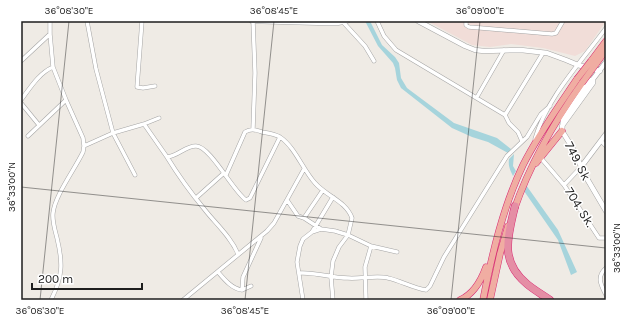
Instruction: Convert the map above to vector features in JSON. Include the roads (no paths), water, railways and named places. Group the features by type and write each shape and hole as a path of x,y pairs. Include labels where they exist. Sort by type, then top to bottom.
{"highway":[{"path":"490,300 500,254 515,206 529,172 541,146 606,41"},
{"path":"594,62 606,50"},
{"path":"460,300 472,292 478,285 484,273 521,172 534,144 561,101 580,81"},
{"path":"529,172 562,129"},
{"path":"515,206 507,246 508,258 512,268 518,276 550,300"},
{"path":"482,300 501,226"}],"street":[{"path":"50,21 54,67 66,100 83,138 84,146 83,152 56,201 53,211 53,220 62,263 58,283 51,300"},
{"path":"86,21 96,69 113,133 135,175"},
{"path":"142,21 137,87 143,88 155,86"},
{"path":"253,129 255,73 253,21 326,24 345,21 365,46 374,61"},
{"path":"377,21 384,36 396,50 505,115 509,123 518,132 522,142"},
{"path":"418,21 471,49 484,51 521,50 543,53 554,55 578,65 602,71"},
{"path":"466,21 466,25 469,27 552,34 556,33 564,21"},
{"path":"534,144 540,124 550,106 606,28"},
{"path":"21,61 50,34"},
{"path":"477,97 504,50"},
{"path":"505,115 543,53"},
{"path":"562,129 593,83 593,79 602,71 606,62"},
{"path":"21,100 33,84 47,70 54,67"},
{"path":"28,136 66,100"},
{"path":"21,103 39,125"},
{"path":"300,273 366,279 379,277 388,278 426,290 430,286 444,257 507,156 527,137 543,111 550,106"},
{"path":"84,146 113,133 159,118"},
{"path":"144,124 179,177 203,209 221,228 238,254"},
{"path":"196,198 225,174 245,132 253,129 280,137 293,151 304,169 316,184 348,210 352,218 348,235 339,247 333,261 331,277 334,300"},
{"name":"749. Sk","path":"562,129 581,167 606,211"},
{"name":"704. Sk.","path":"606,134 581,167 564,185 599,238 606,238"},
{"path":"167,157 189,147 201,146 225,174 240,196 246,200 250,198 280,137"},
{"path":"601,141 606,146"},
{"path":"540,157 564,185"},
{"path":"183,300 261,236 274,223 304,169"},
{"path":"304,218 323,190"},
{"path":"312,232 333,197"},
{"path":"287,200 298,216 304,218 321,229 348,235 371,246 397,252"},
{"path":"303,300 300,273 297,262 300,246 302,240 312,232 321,229"},
{"path":"242,290 243,276 261,236"},
{"path":"366,300 366,260 371,246"},
{"path":"606,268 600,273 600,280 606,296"},
{"path":"218,272 230,284 238,289 242,290 251,286"}],"water":[{"path":"365,21 370,21 382,45 395,57 399,63 401,78 407,88 454,123 497,138 511,149 508,153 488,142 452,128 401,88 397,80 393,63 378,46"},
{"path":"514,154 513,166 516,171 513,176 509,159"},
{"path":"526,185 558,230 577,272 571,275 558,240 524,191"}]}
